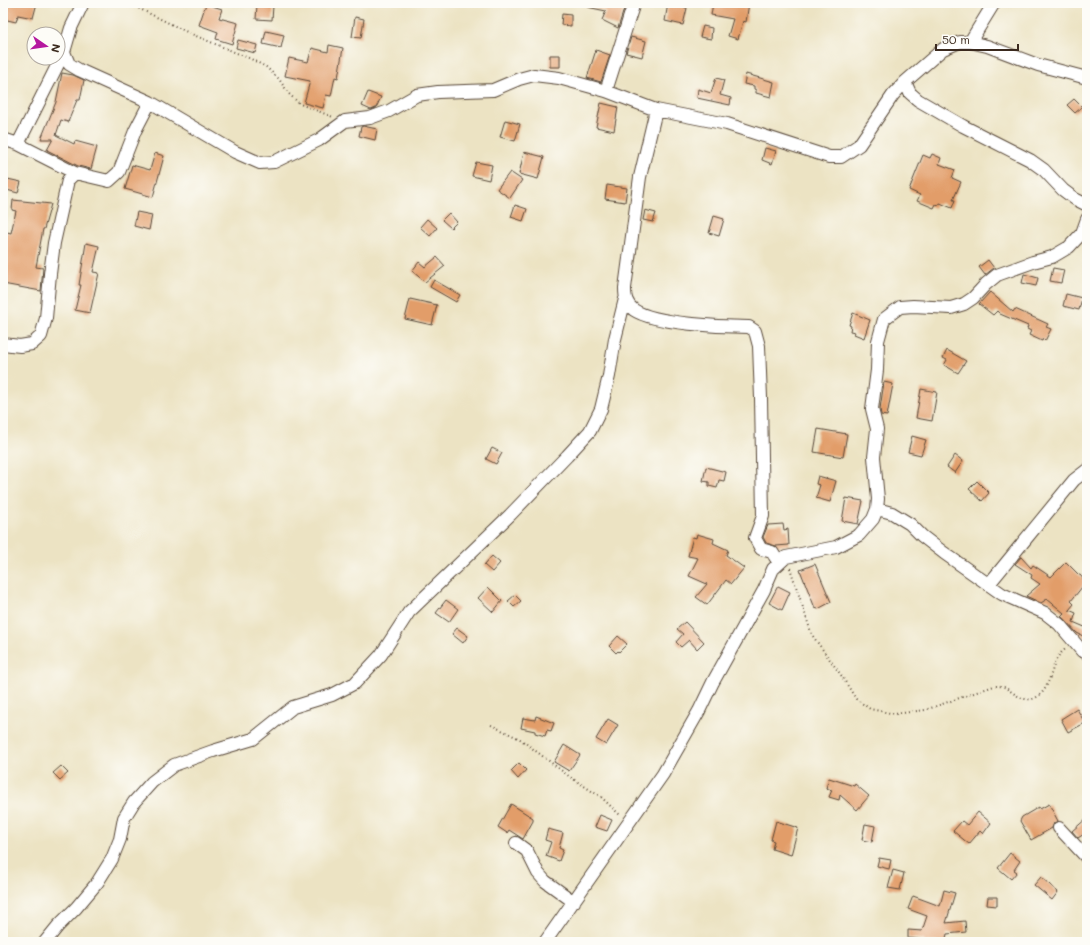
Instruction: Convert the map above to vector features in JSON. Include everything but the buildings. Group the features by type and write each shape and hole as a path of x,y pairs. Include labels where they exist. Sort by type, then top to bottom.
{"street":[{"path":"66,45 71,28 83,3"},
{"path":"606,91 634,3"},
{"path":"970,42 994,3"},
{"path":"66,57 69,64 79,70 150,102 235,152 260,163 274,162 319,140 345,120 370,118 389,111 417,95 438,92 493,90 519,79 534,76 559,78 606,91 656,110 728,124 829,157 841,156 859,145 893,96 905,82 943,50 960,42 970,42 987,46 1038,65 1087,78"},
{"path":"18,144 57,66"},
{"path":"905,82 910,93 918,100 958,123 1030,160 1044,170 1063,190 1075,199 1087,205"},
{"path":"3,139 18,144 74,173 108,181 119,172 135,131 150,102"},
{"path":"45,942 97,883 112,859 120,839 124,818 134,802 152,782 174,765 253,739 294,707 332,695 355,683 381,655 409,612 510,515 590,431 601,409 615,339 625,299 625,288 640,177 656,110"},
{"path":"3,344 20,346 32,344 41,336 46,318 50,274 61,208 68,180 74,173"},
{"path":"545,942 663,774 700,711 719,669 758,602 773,569 782,560 836,547 859,535 873,519 877,509 878,499 874,457 876,429 872,409 877,370 878,341 884,319 900,307 913,306 951,308 964,304 973,298 997,275 1032,262 1052,257 1069,247 1082,233 1087,219"},
{"path":"625,299 633,309 645,315 662,320 749,327 755,331 759,346 761,398 762,516 755,538 761,549 772,552 782,560"},
{"path":"989,584 1074,480 1087,470"},
{"path":"877,509 892,513 910,524 922,536 944,553 1002,594 1045,613 1059,624 1083,650"},
{"path":"1059,828 1087,858"},
{"path":"516,843 527,851 538,873 544,881 574,902"}],"path":[{"path":"128,3 189,33 251,59 266,67 279,79 289,94 300,104 345,120"},
{"path":"782,560 812,636 841,675 856,699 870,709 895,714 925,710 994,686 1002,686 1019,697 1028,699 1034,698 1042,693 1048,682 1059,653 1065,649 1083,650"},
{"path":"491,725 520,739 570,777 601,797 628,823"}]}
